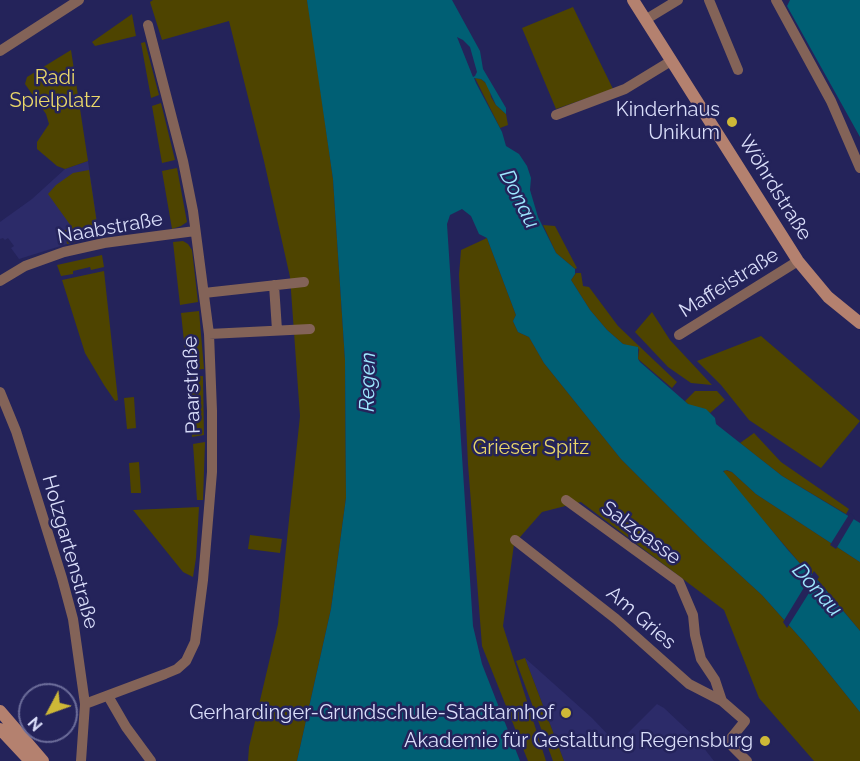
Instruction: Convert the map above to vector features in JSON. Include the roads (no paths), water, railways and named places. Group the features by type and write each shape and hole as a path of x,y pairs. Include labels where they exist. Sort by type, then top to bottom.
{"street":[{"path":"0,51 80,0"},
{"name":"Wöhrdstraße","path":"633,0 798,261 828,297 860,323"},
{"path":"645,20 678,0"},
{"path":"709,0 738,70"},
{"path":"776,0 831,102 860,168"},
{"name":"Paarstraße","path":"85,704 177,669 186,661 195,642 203,580 211,488 212,411 209,334 183,161 148,25"},
{"path":"556,115 625,89 671,61"},
{"name":"Naabstraße","path":"0,281 25,266 64,252 104,243 195,231"},
{"name":"Maffeistraße","path":"679,335 798,261"},
{"path":"204,293 304,282"},
{"path":"274,285 277,330"},
{"path":"209,334 310,329"},
{"name":"Holzgartenstraße","path":"0,392 16,431 63,578 73,619 85,704 81,761"},
{"name":"Salzgasse","path":"566,500 679,582 693,615 700,659 715,680 723,701"},
{"name":"Am Gries","path":"515,540 616,619 689,684 723,701 745,721 728,742 747,761"},
{"path":"108,696 126,727 151,761"},
{"path":"0,711 43,761"},
{"path":"0,729 30,761"}],"water":[{"path":"307,0 452,0 480,51 483,69 506,108 506,114 496,105 485,82 474,78 476,83 502,132 506,146 519,154 527,166 531,178 530,190 538,217 556,253 575,269 571,280 590,310 623,344 638,347 640,362 688,404 706,409 715,418 716,424 782,476 860,523 860,562 756,494 732,472 723,471 787,549 812,574 860,631 860,712 804,642 762,595 703,541 621,459 544,363 529,337 518,332 513,321 516,315 487,238 479,234 471,216 462,209 450,215 447,224 473,626 482,664 520,761 297,761 331,609 346,498 345,360 333,179","holes":["457,37 470,47 477,72 473,77"]},
{"path":"790,0 860,0 860,137 787,6"}],"place":[{"name":"Kinderhaus Unikum","path":"732,122"},
{"name":"Gerhardinger-Grundschule-Stadtamhof","path":"566,713"},
{"name":"Akademie für Gestaltung Regensburg","path":"765,741"}],"park label":[{"name":"Radi Spielplatz","path":"55,90"},
{"name":"Grieser Spitz","path":"531,448"}],"water label":[{"name":"Donau","path":"519,199"},
{"name":"Regen","path":"368,382"},
{"name":"Donau","path":"817,590"}]}
